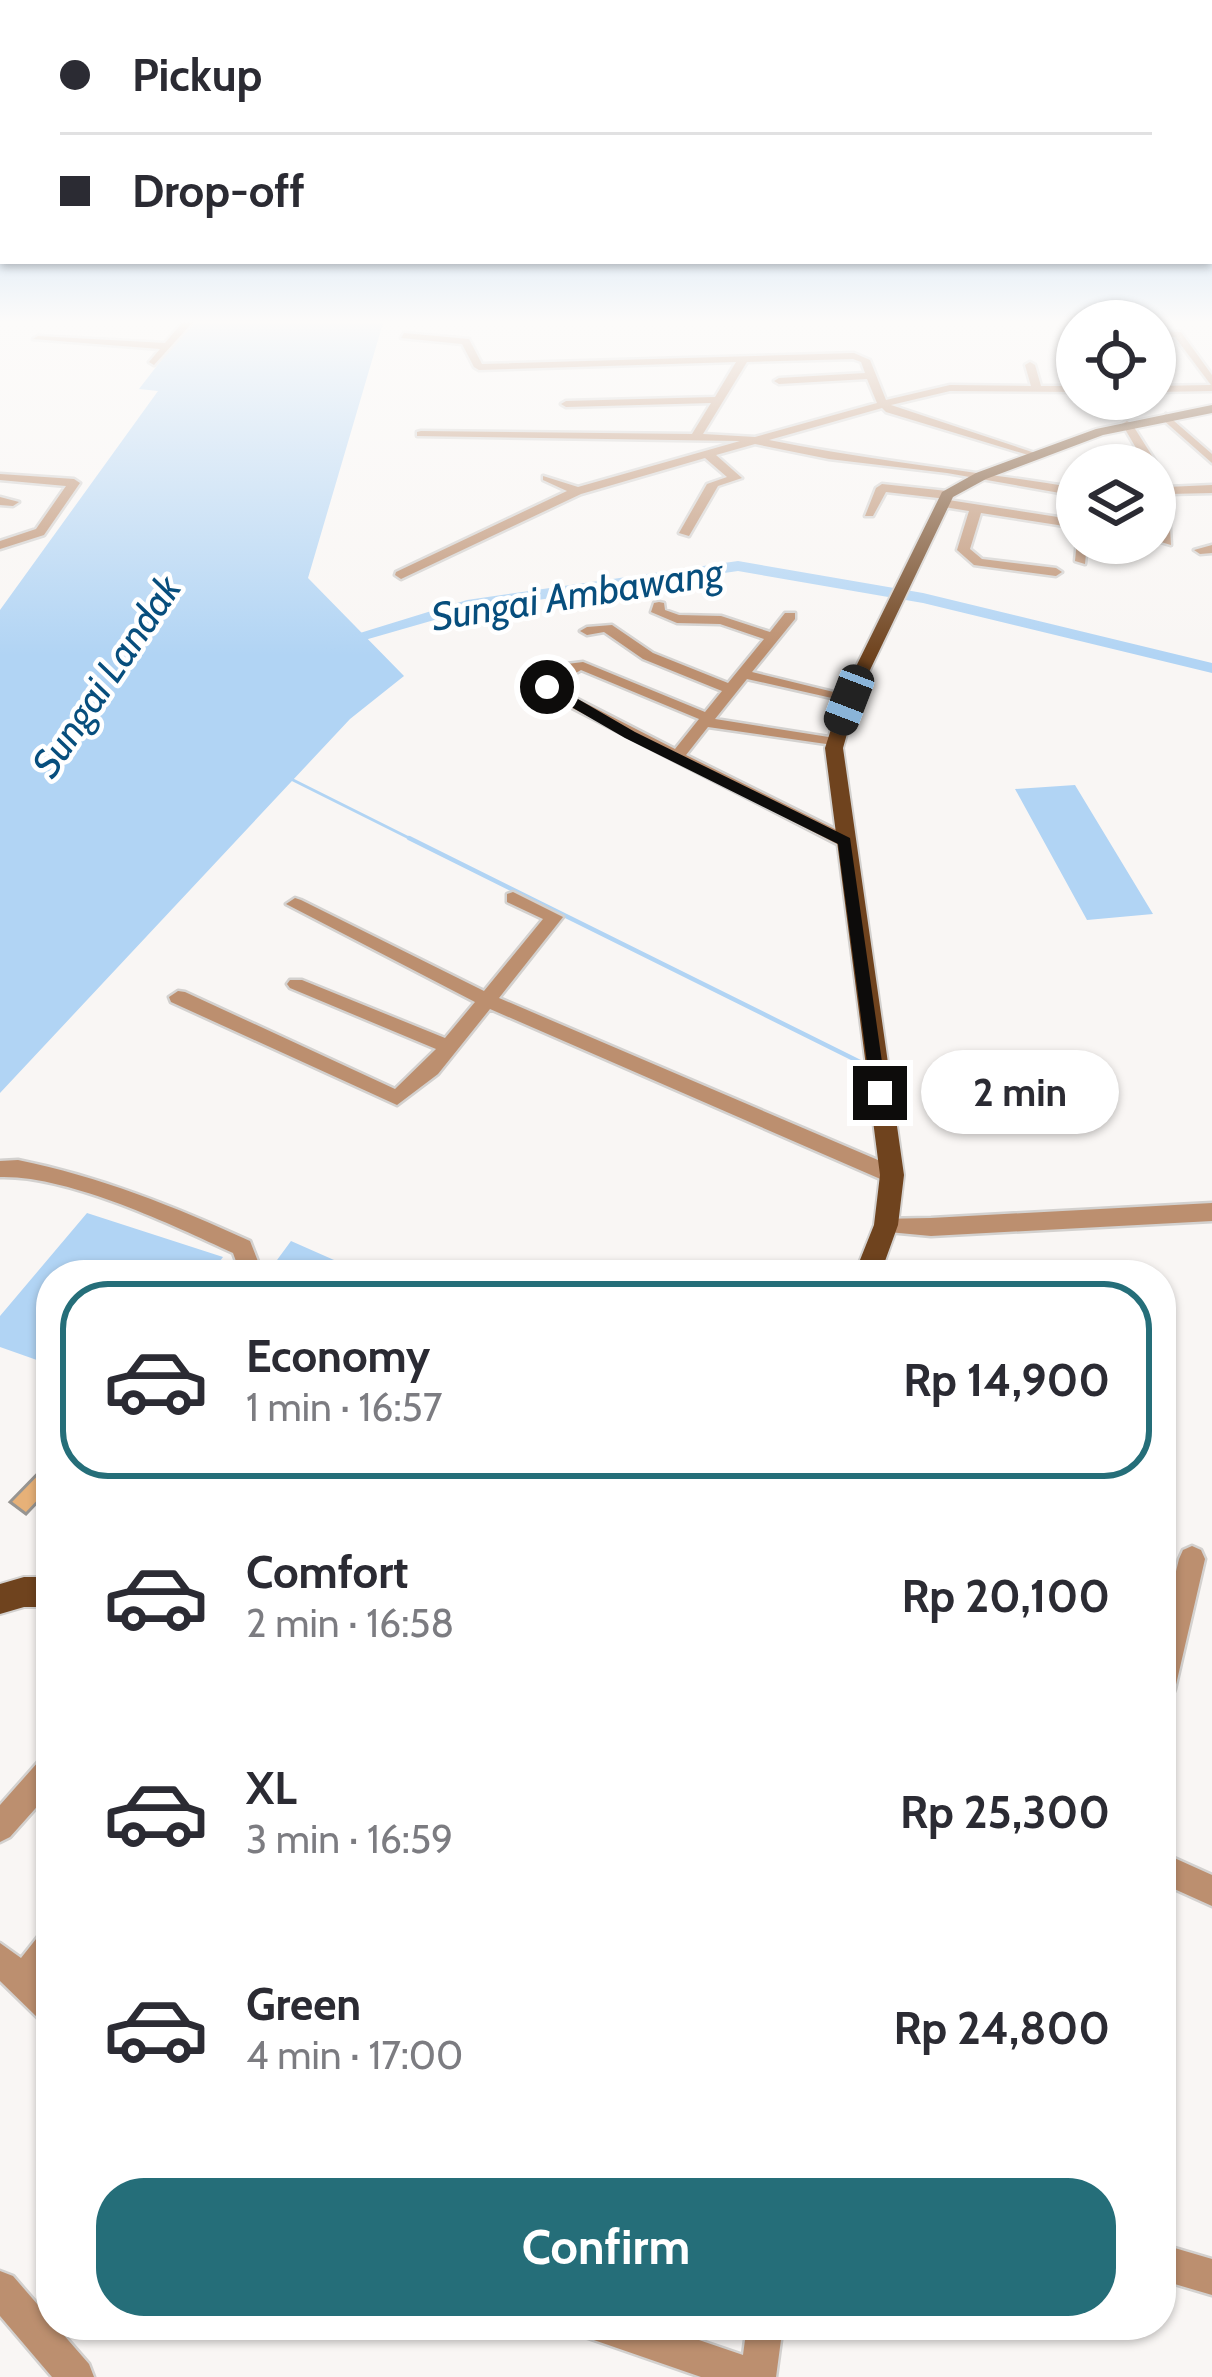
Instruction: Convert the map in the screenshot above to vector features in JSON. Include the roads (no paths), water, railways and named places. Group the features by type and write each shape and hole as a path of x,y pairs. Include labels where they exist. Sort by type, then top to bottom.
{"main road":[{"path":"873,1260 886,1225 892,1174 835,743 880,631 945,499 981,476 1098,434"},
{"path":"0,1599 36,1592"}],"street":[{"path":"421,434 758,440 830,456 1056,488"},
{"path":"401,575 577,490 780,434"},
{"path":"935,469 942,434"},
{"path":"962,434 1034,456"},
{"path":"1184,434 1212,460"},
{"path":"685,533 713,484 736,478 707,454"},
{"path":"0,477 74,484 40,532 0,545"},
{"path":"547,478 577,490"},
{"path":"869,513 882,488 1056,521"},
{"path":"1176,490 1212,489"},
{"path":"976,508 963,550 978,562 1056,572"},
{"path":"659,607 658,612 670,618 721,620 772,638"},
{"path":"677,756 790,616"},
{"path":"587,631 607,628 648,656 731,689"},
{"path":"835,743 706,720 583,666 572,667 547,684 550,692 845,842"},
{"path":"743,674 849,700"},
{"path":"178,997 391,1099 416,1086 554,917 513,898"},
{"path":"295,904 488,1001 892,1174"},
{"path":"296,984 449,1047"},
{"path":"0,1169 9,1166 43,1174 198,1225 242,1247 247,1260"},
{"path":"886,1225 931,1227 1212,1212"},
{"path":"1176,1626 1192,1559"},
{"path":"0,1827 36,1787"},
{"path":"1176,1875 1212,1891"},
{"path":"11,1970 36,1994"},
{"path":"1176,2267 1212,2277"},
{"path":"0,2289 36,2331"},
{"path":"44,2340 76,2377"},
{"path":"646,2340 757,2377 763,2340"}],"water":[{"name":"Sungai Landak","path":"127,434 350,434 308,578 404,676 350,719 0,1093 0,610"},
{"path":"1075,785 1153,914 1087,920 1015,789"},
{"path":"87,1213 223,1257 221,1260 47,1260"},
{"path":"291,1241 334,1260 277,1260"},
{"path":"36,1273 36,1360 0,1347 0,1316"}],"waterway":[{"name":"Sungai Ambawang","path":"330,645 467,605 738,566 923,598 1212,668"},
{"path":"289,778 409,838"},
{"path":"409,838 864,1064"},
{"path":"409,838 415,841"}]}
